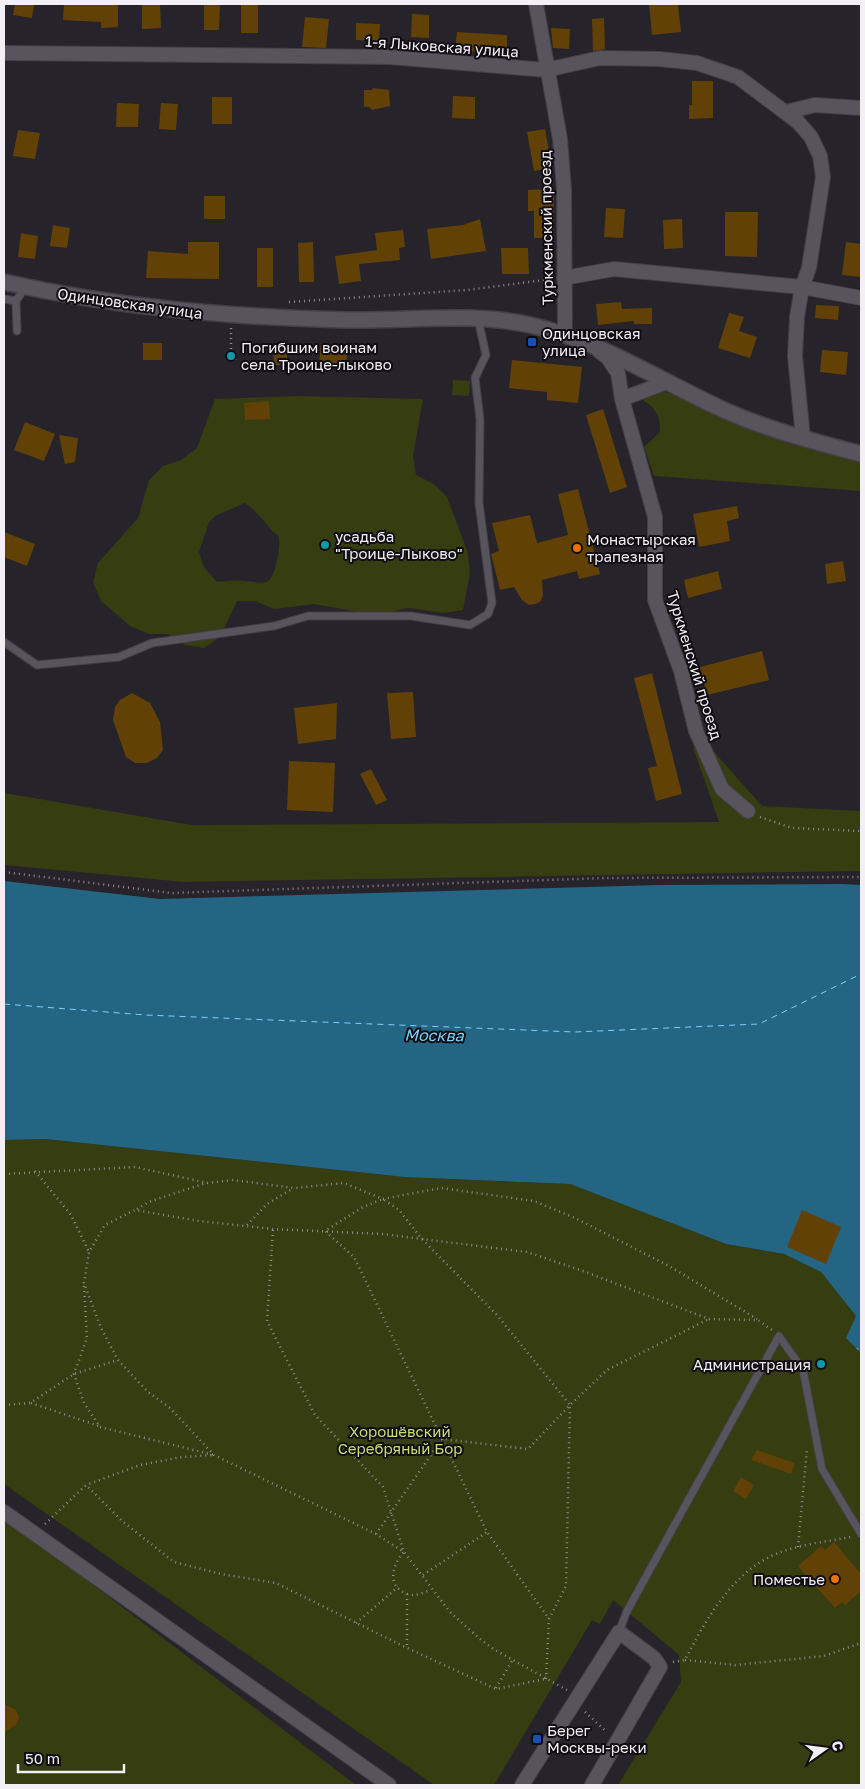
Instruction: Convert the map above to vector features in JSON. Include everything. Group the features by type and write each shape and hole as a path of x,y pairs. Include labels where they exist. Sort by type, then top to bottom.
{"street":[{"name":"Туркменский проезд","path":"536,4 546,70 560,139 564,189 564,334"},
{"name":"1-я Лыковская улица","path":"4,53 390,57 546,70 600,58 659,59 697,63 738,76 786,112 811,137 820,156 823,177 809,268 802,288 797,317 795,356 803,438"},
{"path":"786,112 814,104 861,108"},
{"path":"564,278 614,269 802,288 861,298"},
{"name":"Одинцовская улица","path":"4,282 93,300 182,312 352,320 478,318 531,325 564,334 596,348 744,419 861,454"},
{"name":"Туркменский проезд","path":"596,348 608,358 618,373 622,398 655,516 655,600 681,671 696,731 722,789 748,811"},
{"path":"622,398 667,382"},
{"path":"4,1512 389,1785"},
{"path":"522,1785 619,1632 654,1658 660,1667 592,1785"}],"lane":[{"path":"17,331 16,301 25,286"},
{"path":"4,299 16,301"},
{"path":"4,642 37,665 119,657 152,643 274,626 308,616 411,616 470,625 488,614 492,603 479,503 480,419 475,378 486,355 478,318"},
{"path":"619,1632 630,1606 779,1336 802,1370 822,1469 861,1534"}],"path":[{"path":"283,302 467,290 564,278"},
{"path":"231,327 231,352"},
{"path":"227,352 231,352 235,352 235,360 227,360 227,352"},
{"path":"748,811 792,828 861,831"},
{"path":"4,872 171,893 604,878 861,877"},
{"path":"4,1174 135,1167 208,1183"},
{"path":"35,1171 71,1215 89,1252"},
{"path":"100,1427 84,1403 74,1374 87,1338 84,1283 89,1252 105,1225 151,1201 208,1183 233,1180 294,1188 344,1183 383,1199 399,1210 422,1239 496,1315 570,1405 566,1586 550,1619 546,1679"},
{"path":"247,1225 267,1204 294,1188"},
{"path":"325,1231 363,1207 383,1199 441,1188 534,1201 575,1218 669,1266 758,1320 779,1336"},
{"path":"135,1210 199,1221 273,1229 422,1239 527,1252 583,1271 709,1319 758,1320"},
{"path":"273,1229 267,1322 315,1415 382,1487 404,1552"},
{"path":"325,1231 354,1257 487,1532 550,1619"},
{"path":"84,1283 101,1328 118,1360 148,1392 170,1408 214,1455"},
{"path":"442,1439 528,1449 607,1370 709,1319"},
{"path":"857,1349 861,1345"},
{"path":"30,1403 74,1374 118,1360"},
{"path":"4,1405 30,1403 100,1427 214,1455 376,1534 404,1552 423,1575 431,1590 450,1612 480,1639 495,1650 546,1679"},
{"path":"798,1547 808,1436 815,1427"},
{"path":"376,1534 442,1439"},
{"path":"35,1533 86,1485 140,1465 182,1457 214,1455"},
{"path":"86,1485 122,1521 174,1562 221,1574 276,1583 407,1648 496,1689 546,1679"},
{"path":"423,1575 487,1532"},
{"path":"686,1660 706,1619 741,1577 769,1557 798,1547 852,1536"},
{"path":"404,1552 394,1565 393,1576 398,1587 407,1594 417,1595 431,1590"},
{"path":"356,1623 398,1587"},
{"path":"407,1594 407,1648"},
{"path":"680,1659 735,1665 824,1656 861,1643"},
{"path":"496,1689 513,1659"},
{"path":"582,1710 606,1732"}],"green space":[{"path":"453,380 470,381 469,396 452,395"},
{"path":"657,390 683,397 738,425 790,444 861,461 861,491 654,476 644,447 660,432 659,421 654,409 641,399"},
{"path":"298,396 423,399 413,456 416,475 434,484 447,497 468,553 470,573 463,610 443,613 408,608 375,615 314,604 274,609 255,601 237,601 220,637 204,648 185,645 168,634 149,634 130,626 101,601 93,582 98,563 138,518 149,480 163,466 181,460 197,448 215,399","holes":["245,503 279,537 279,551 274,572 269,581 262,583 217,582 204,567 199,552 209,522 217,515"]},
{"path":"708,745 762,806 861,811 861,871 184,882 4,865 4,793 192,825 719,822 693,747"},
{"name":"Хорошёвский Серебряный Бор","path":"45,1139 404,1177 570,1184 726,1244 784,1254 821,1272 856,1316 857,1349 861,1353 861,1785 618,1785 681,1682 679,1655 613,1600 600,1624 592,1620 494,1785 434,1785 4,1484 4,1140"},
{"path":"4,1517 356,1785 4,1785"}],"water":[{"name":"Москва","path":"4,881 160,899 660,885 861,885 861,1353 846,1338 856,1316 821,1272 784,1254 726,1244 570,1184 404,1177 45,1139 4,1140"}],"building":[{"path":"15,4 34,4 32,18 13,15"},
{"path":"64,4 118,4 118,27 101,28 101,22 63,20"},
{"path":"142,4 160,4 161,28 142,29"},
{"path":"204,4 220,4 219,30 204,30"},
{"path":"241,4 258,4 258,33 241,33"},
{"path":"649,4 678,4 681,32 652,35"},
{"path":"412,14 429,15 429,38 411,37"},
{"path":"305,17 329,19 326,48 302,47"},
{"path":"604,18 605,49 593,51 592,19"},
{"path":"356,23 380,24 379,41 356,40"},
{"path":"551,28 570,29 569,49 553,48"},
{"path":"457,32 507,35 507,53 455,51"},
{"path":"692,81 713,81 713,118 689,119 689,105 692,105"},
{"path":"373,88 389,90 390,106 372,110 369,107 364,107 364,90 372,90"},
{"path":"453,96 475,97 475,119 452,118"},
{"path":"212,97 232,97 232,124 212,124"},
{"path":"117,103 139,104 138,127 116,127"},
{"path":"161,103 178,104 176,130 159,129"},
{"path":"545,129 552,168 534,171 527,132"},
{"path":"18,130 40,133 35,159 13,156"},
{"path":"554,189 554,238 534,238 534,211 528,211 528,190"},
{"path":"204,196 225,196 225,219 204,219"},
{"path":"606,208 625,209 623,238 604,237"},
{"path":"725,212 758,212 757,257 725,256"},
{"path":"480,219 486,251 431,259 427,229 463,225"},
{"path":"682,219 683,248 664,249 663,220"},
{"path":"53,225 70,228 67,248 50,246"},
{"path":"403,230 405,247 399,248 400,260 359,264 361,281 339,284 335,256 377,250 375,233"},
{"path":"21,233 38,236 35,259 18,257"},
{"path":"188,242 219,242 219,279 146,278 148,251 188,254"},
{"path":"313,242 314,282 299,282 298,243"},
{"path":"846,242 861,244 861,277 842,275"},
{"path":"257,248 273,248 273,287 257,287"},
{"path":"501,248 528,248 529,274 502,274"},
{"path":"621,302 622,309 652,308 652,324 634,324 634,321 598,325 596,304"},
{"path":"816,305 839,306 838,320 815,318"},
{"path":"729,313 744,317 739,331 757,337 750,358 718,348"},
{"path":"143,343 162,343 162,360 143,360"},
{"path":"321,343 348,346 346,367 319,364"},
{"path":"273,346 287,346 287,365 274,365"},
{"path":"822,350 848,352 846,375 820,372"},
{"path":"512,360 582,367 578,403 547,400 547,392 509,388"},
{"path":"269,401 270,419 245,420 244,403"},
{"path":"603,409 627,487 610,493 586,415"},
{"path":"25,422 55,434 44,461 14,450"},
{"path":"59,435 78,438 75,462 65,464"},
{"path":"578,489 600,574 579,579 577,571 542,580 543,595 541,601 536,604 529,605 522,600 514,587 500,590 491,554 499,551 492,523 530,515 537,543 568,535 558,494"},
{"path":"737,506 739,518 727,521 730,541 699,547 693,514"},
{"path":"4,532 35,544 27,566 4,557"},
{"path":"843,561 846,581 827,584 825,564"},
{"path":"718,571 722,589 688,598 684,580"},
{"path":"762,651 769,680 707,695 700,667"},
{"path":"652,673 682,794 656,801 648,768 657,766 634,678"},
{"path":"413,692 416,737 391,739 387,693"},
{"path":"132,693 150,703 160,722 163,750 157,758 147,763 135,763 126,757 113,720 115,707 120,700"},
{"path":"337,703 336,739 298,744 294,708"},
{"path":"289,761 335,763 333,812 287,810"},
{"path":"371,769 387,800 376,805 360,774"},
{"path":"802,1210 841,1227 826,1264 787,1247"},
{"path":"757,1450 795,1463 791,1474 751,1460"},
{"path":"741,1477 754,1485 746,1499 733,1491"},
{"name":"Поместье","path":"834,1542 861,1574 861,1591 845,1605 842,1602 835,1608 798,1566 821,1546 825,1550"},
{"path":"4,1704 16,1710 19,1718 16,1725 4,1732"}],"ferry route":[{"path":"4,1004 145,1015 575,1032 759,1024 861,974"}],"place":[{"name":"Одинцовская улица","path":"532,342"},
{"name":"Погибшим воинам села Троице-лыково","path":"231,356"},
{"name":"усадьба \"Троице-Лыково\"","path":"325,545"},
{"name":"Монастырская трапезная","path":"577,548"},
{"name":"Администрация","path":"821,1364"},
{"name":"Поместье","path":"835,1579"},
{"name":"Берег Москвы-реки","path":"537,1739"}]}
